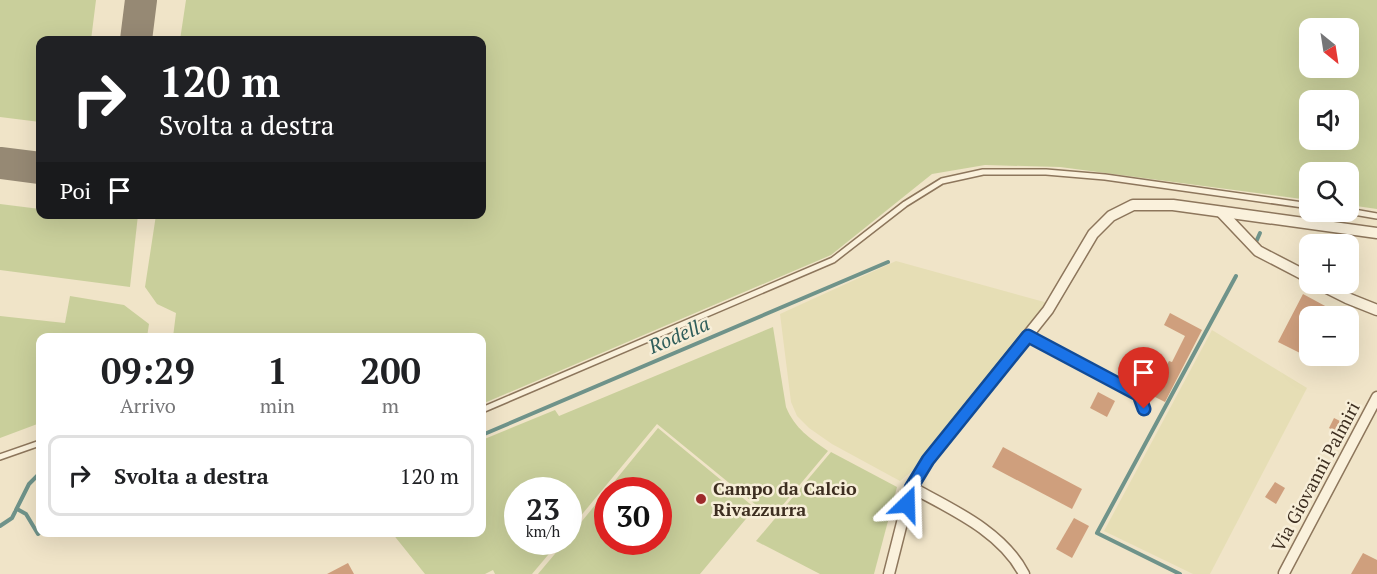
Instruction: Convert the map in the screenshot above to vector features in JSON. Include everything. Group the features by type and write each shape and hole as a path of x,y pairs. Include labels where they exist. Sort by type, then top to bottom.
{"street":[{"path":"888,574 911,488 928,460 1048,310 1093,234 1111,216 1133,205 1173,204 1377,233"},
{"path":"1221,212 1258,251 1299,272"},
{"path":"1339,294 1377,310"},
{"name":"Via Giovanni Palmiri","path":"1284,573 1377,397"},
{"path":"911,488 974,523 1017,560 1024,574"}],"lane":[{"path":"486,408 834,260 905,204 942,181 983,172 1046,172 1105,177 1299,204"},
{"path":"1359,214 1377,216"},
{"path":"1028,336 1139,395 1144,409"},
{"path":"0,457 36,444"}],"shaded area":[{"path":"896,261 1048,303 917,467 900,481 832,444 809,428 797,416 791,402 780,314"},
{"path":"1212,330 1307,388 1210,574 1193,574 1104,531"}],"green space":[{"path":"0,0 96,0 92,36 36,36 36,122 0,117"},
{"path":"186,0 1377,0 1377,209 1359,206 1359,162 1299,162 1299,199 1060,167 985,165 932,174 831,255 486,402 486,333 174,333 176,313 157,304 145,287 155,219 486,219 486,36 181,36"},
{"path":"0,204 36,208 36,219 138,219 130,287 0,270"},
{"path":"70,296 124,305 149,324 148,333 36,333 36,424 0,438 0,316 65,323"},
{"path":"773,327 786,407 798,427 828,451 772,518 657,424 613,477 594,477 594,500 582,514 582,477 504,477 504,555 548,555 532,574 495,574 493,570 485,574 425,574 395,537 486,537 486,438 555,410 559,416"},
{"name":"Campo da Calcio Rivazzurra","path":"658,428 755,508 700,574 538,574 554,555 582,555 582,521 594,506 594,555 672,555 672,477 618,477"},
{"path":"831,452 897,487 874,574 820,574 756,541"}],"building":[{"path":"1303,294 1325,306 1299,306 1299,352 1278,342"},
{"path":"1170,313 1202,330 1165,402 1151,395 1185,336 1164,325"},
{"path":"1098,392 1115,401 1107,417 1090,408"},
{"path":"1334,418 1346,424 1339,434 1329,428"},
{"path":"1003,447 1082,489 1072,509 992,467"},
{"path":"1275,482 1285,488 1276,504 1265,497"},
{"path":"1074,518 1089,526 1072,558 1056,549"},
{"path":"1363,553 1377,560 1377,574 1351,574"},
{"path":"348,563 354,574 327,574"}],"waterway":[{"path":"1256,242 1260,233"},
{"name":"Rodella","path":"486,433 888,262"},
{"path":"1180,574 1097,533 1236,276"},
{"name":"Rodella","path":"16,510 29,484 36,477"},
{"name":"Rodella","path":"17,509 26,514 36,531"},
{"name":"Rodella","path":"0,526 12,518 15,512"}],"taxiway":[{"path":"136,36 141,0"},
{"path":"0,163 36,168"}],"place":[{"name":"Campo da Calcio Rivazzurra","path":"701,499"}],"route":[{"path":"907,504 911,488 928,460 1028,336 1139,395 1144,409"}]}
